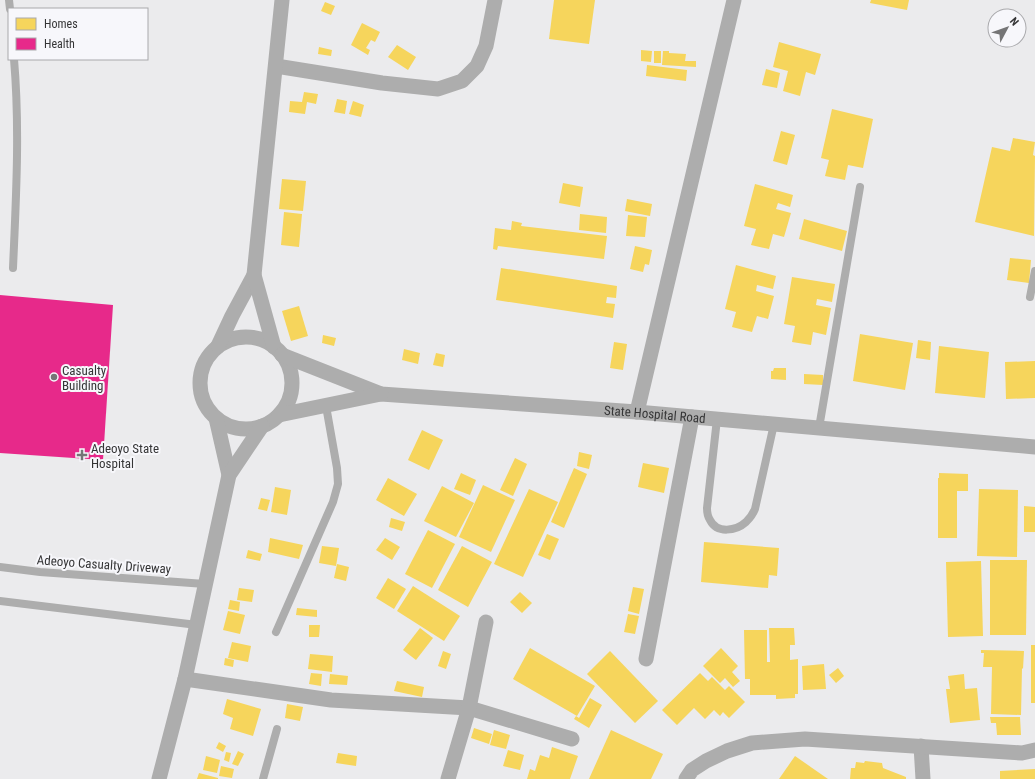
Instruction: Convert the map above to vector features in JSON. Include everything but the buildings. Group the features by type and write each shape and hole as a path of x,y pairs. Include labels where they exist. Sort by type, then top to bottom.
{"street":[{"path":"218,346 232,316 254,276 282,0"},
{"path":"276,66 382,83 438,89 462,81 477,66 486,46 495,0"},
{"path":"637,412 734,0"},
{"path":"254,276 278,351 289,367 292,380 291,393 286,405 279,415 271,422 250,429 226,425 208,410 202,399 200,376 203,364 209,354 218,346 228,340 240,337 252,337 263,340 278,351"},
{"name":"State Hospital Road","path":"278,351 381,394 637,412 1035,447"},
{"path":"279,415 381,394"},
{"path":"646,659 692,417"},
{"path":"216,418 229,475"},
{"path":"159,779 185,679 229,475 262,426"},
{"path":"448,779 469,708 486,622"},
{"path":"185,679 331,700 469,708 572,739"},
{"path":"686,779 692,770 706,761 727,751 752,743 805,739 1022,753 1035,750"},
{"path":"921,746 923,779"}],"lane":[{"path":"13,268 17,132 14,60"},
{"path":"819,428 860,187"},
{"path":"1030,298 1035,271"},
{"path":"276,632 333,502 338,484 337,468 326,406"},
{"path":"717,419 706,508 709,519 714,526 720,529 734,529 745,523 752,515 755,509 774,424"},
{"name":"Adeoyo Casualty Driveway","path":"0,567 40,572 205,584"},
{"path":"0,601 197,625"},
{"path":"263,779 277,729"}],"place":[{"name":"Casualty Building","path":"54,377"},
{"name":"Adeoyo State Hospital","path":"82,455"}]}
